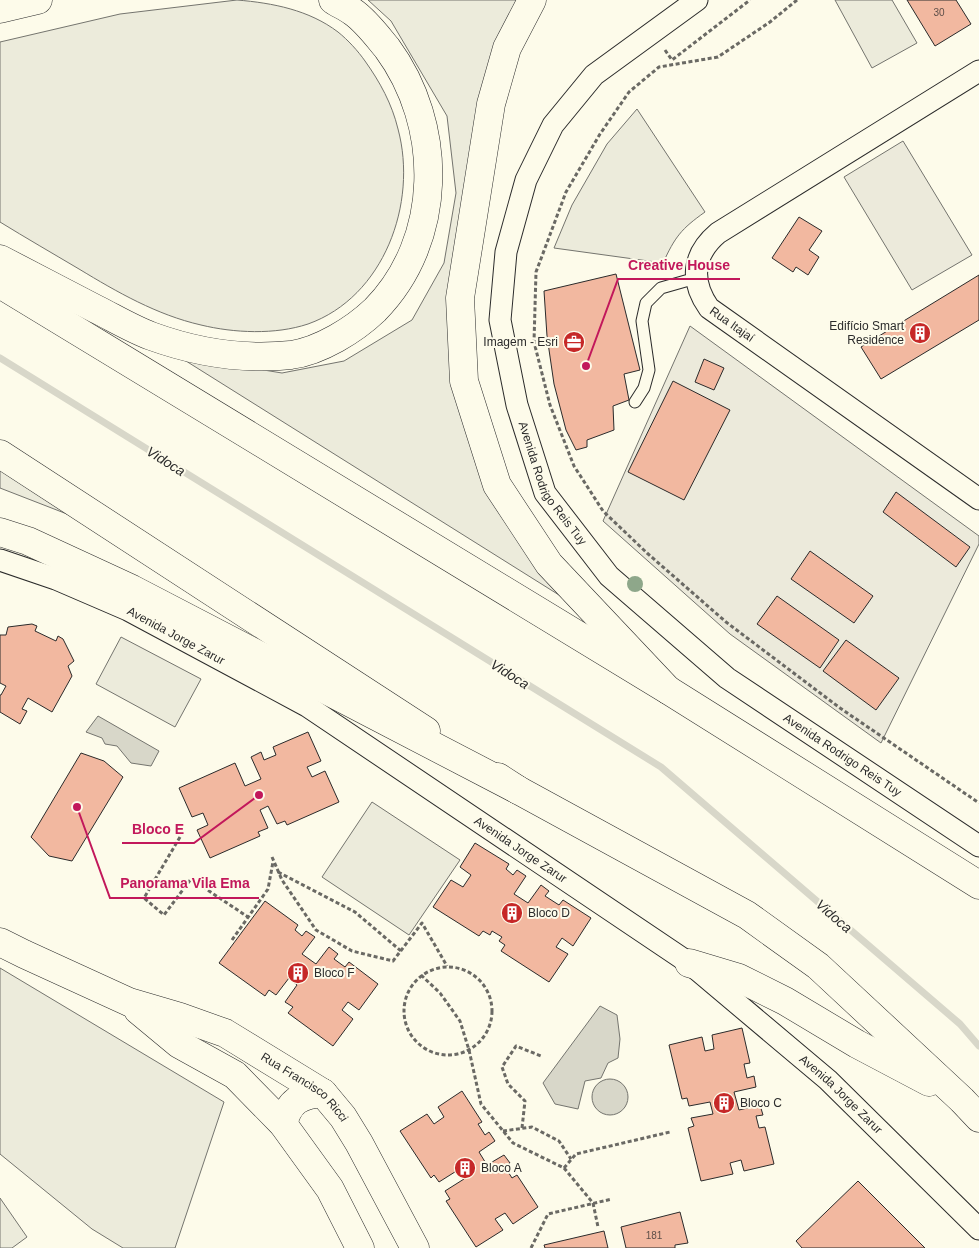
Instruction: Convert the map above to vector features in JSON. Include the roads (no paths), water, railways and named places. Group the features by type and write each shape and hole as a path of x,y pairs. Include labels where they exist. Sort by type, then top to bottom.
{"main road":[{"path":"0,9 38,0"},
{"path":"0,259 150,336 196,350 244,356 293,354 318,347 343,335 365,319 384,300 400,278 413,254 424,214 428,189 428,156 423,124 413,92 398,63 378,36 354,13 333,0"},
{"path":"532,0 507,48 491,104 460,298 464,381 498,484 549,564 668,690"},
{"path":"0,284 668,690 979,885"},
{"path":"0,454 518,790"},
{"path":"0,532 28,541 132,589 518,790 747,916 818,966 971,1109"},
{"name":"Rua Francisco Ricci","path":"0,942 129,1002 180,1017 225,1034 323,1093 343,1117 359,1143 415,1248"},
{"path":"689,963 739,978 777,997 971,1109"},
{"name":"Rua Francisco Ricci","path":"129,1002 179,1044 235,1075 283,1124 330,1189 360,1248"},
{"path":"283,1124 290,1106 300,1098 323,1093"}],"street":[{"name":"Avenida Rodrigo Reis Tuy","path":"697,0 594,75 553,125 526,180 506,252 500,320 517,405 545,493 609,576 727,678 979,846"},
{"path":"696,278 699,257 706,244 718,233 979,71"},
{"name":"Rua Itajaí","path":"696,278 698,289 709,308 979,500"},
{"name":"Avenida Jorge Zarur","path":"0,560 56,579 128,610 306,706 689,963 828,1080 979,1229"}],"lane":[{"path":"635,402 644,388 649,370 642,321 646,303 661,288 696,278"}],"waterway":[{"name":"Vidoca","path":"0,358 661,767 960,1024 979,1046"}],"place":[{"name":"Edifício Smart Residence","path":"920,333"},
{"name":"Imagem - Esri","path":"574,342"},
{"name":"Creative House","path":"586,366"},
{"name":"Bloco E","path":"259,795"},
{"name":"Panorama Vila Ema","path":"77,807"},
{"name":"Bloco D","path":"512,913"},
{"name":"Bloco F","path":"298,973"},
{"name":"Bloco C","path":"724,1103"},
{"name":"Bloco A","path":"465,1168"}]}
